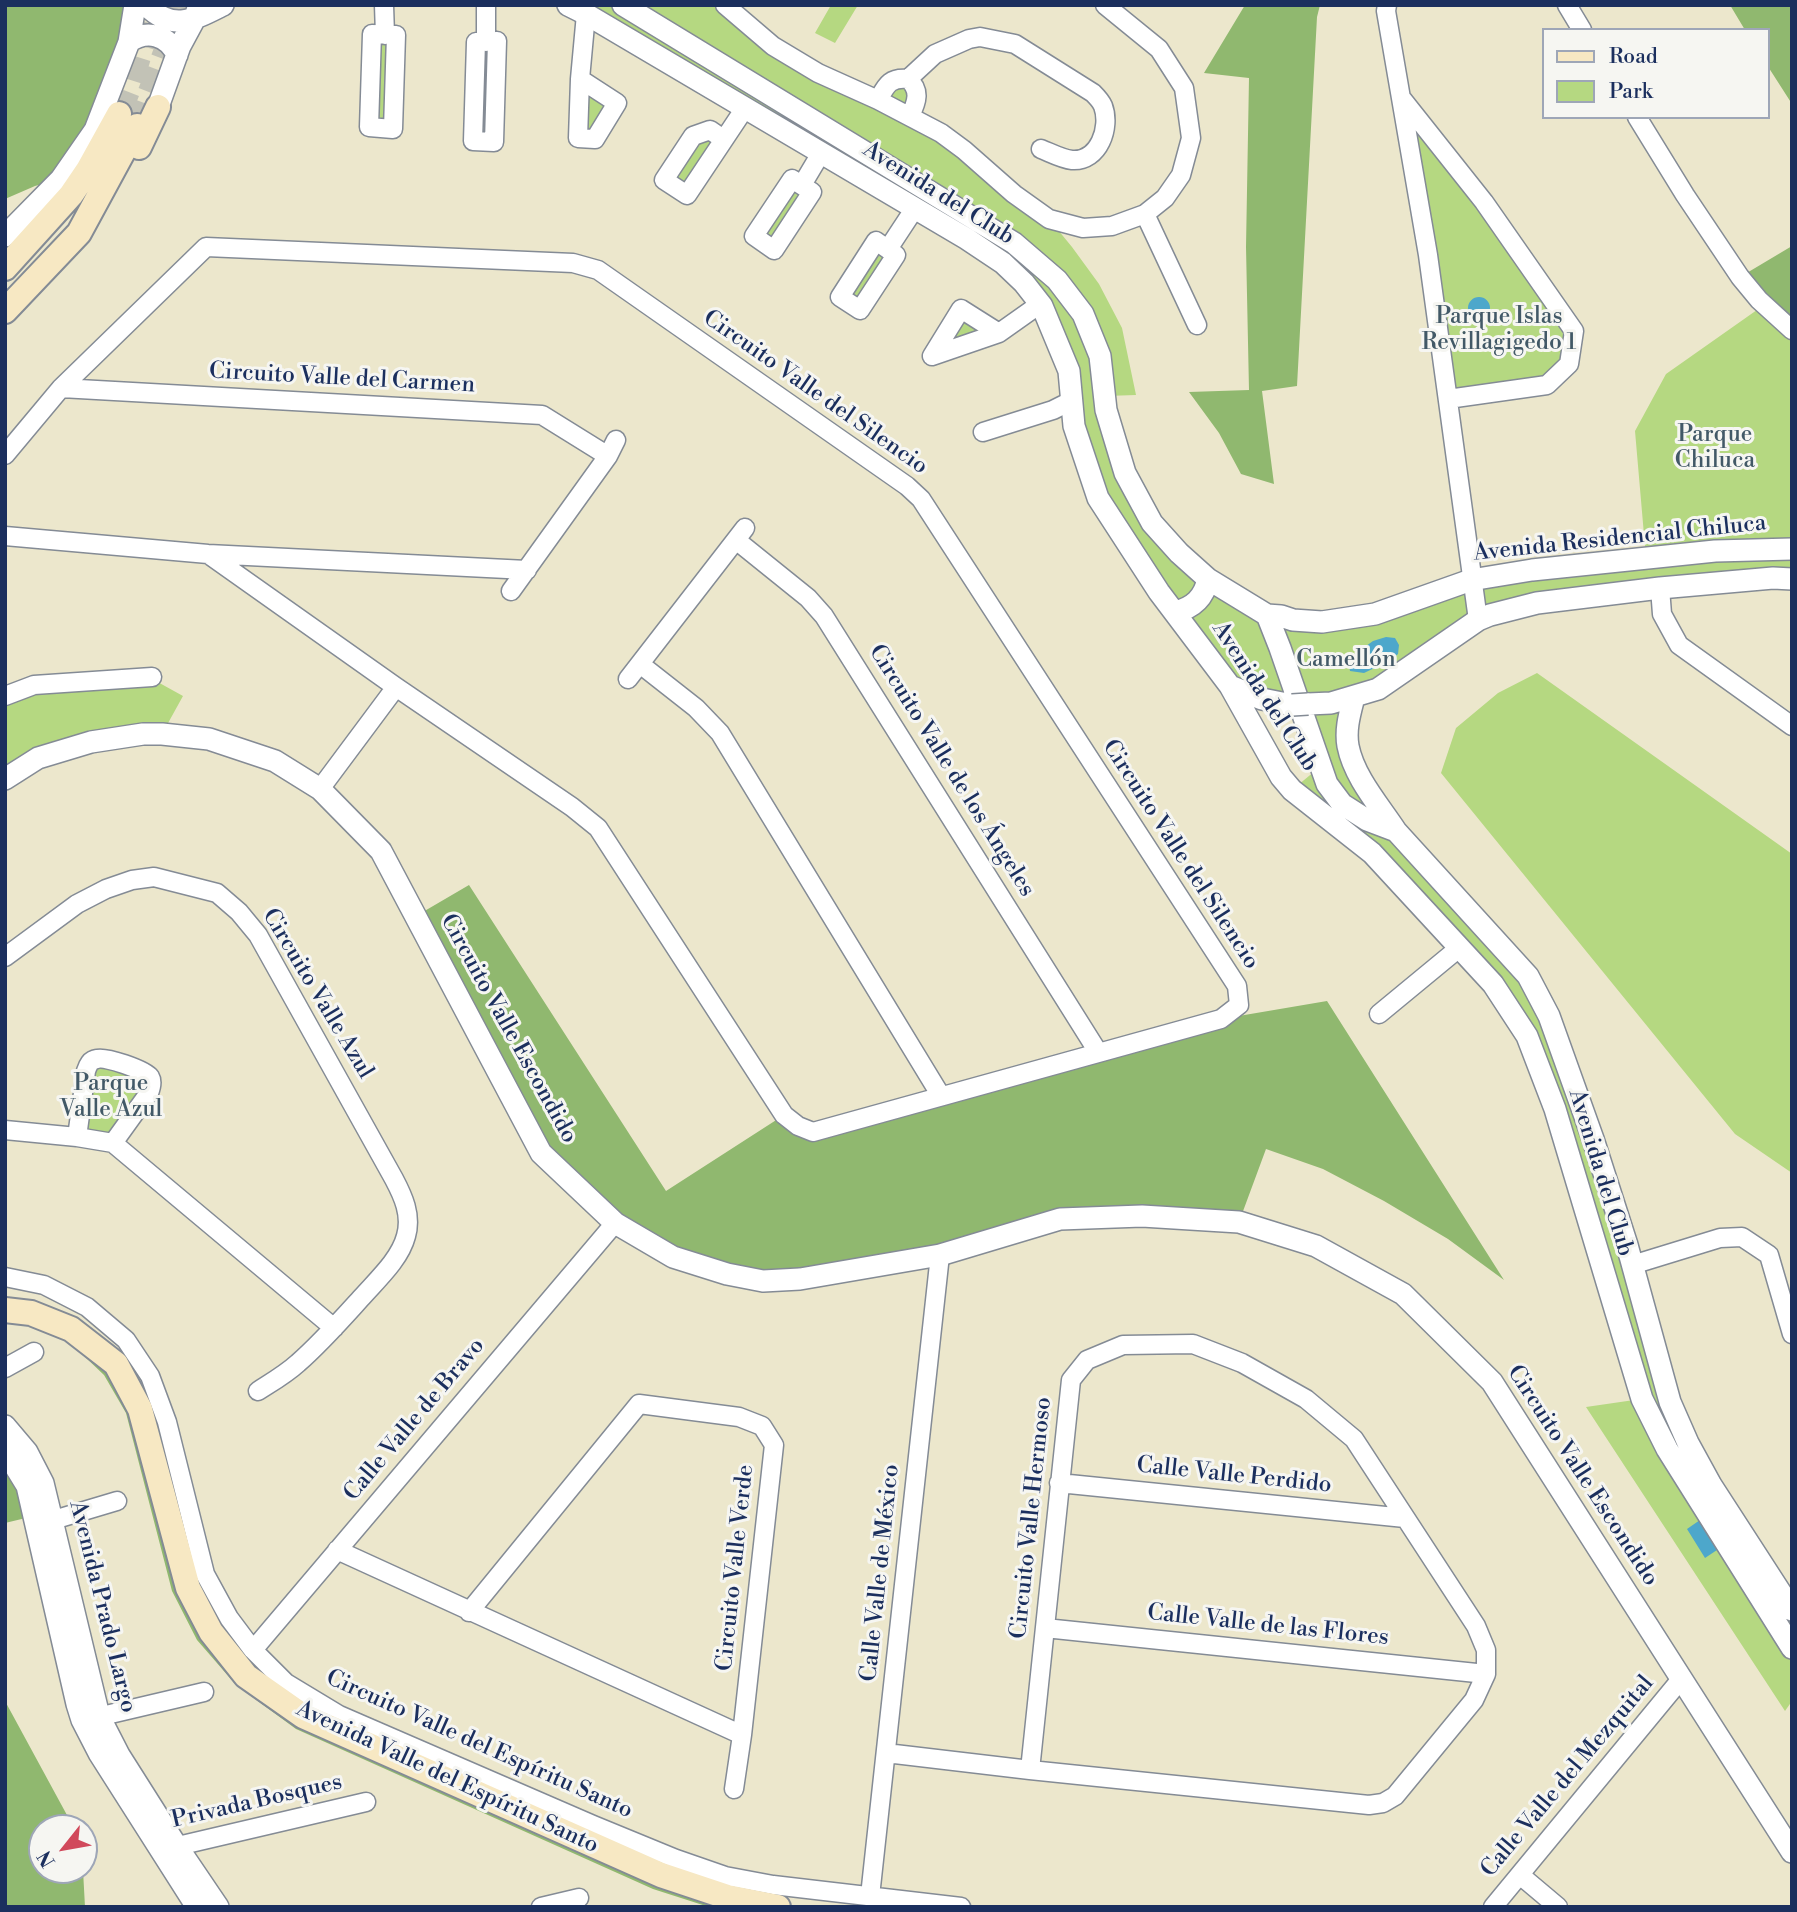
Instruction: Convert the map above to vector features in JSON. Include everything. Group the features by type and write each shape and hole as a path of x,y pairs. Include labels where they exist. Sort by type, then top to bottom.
{"main road":[{"path":"5,311 111,198 131,164 158,107"},
{"path":"5,268 71,195 128,120 79,233"},
{"path":"5,261 27,230 29,213"},
{"name":"Avenida Valle del Espíritu Santo","path":"5,1310 32,1313 71,1329 116,1364 140,1409 188,1588 211,1632 246,1676 303,1716 661,1875 727,1898 778,1907"}],"street":[{"path":"5,236 61,179 95,130 129,42 135,5"},
{"path":"146,5 154,13 173,21 223,5"},
{"path":"384,5 385,35"},
{"path":"486,5 486,42"},
{"name":"Avenida del Club","path":"623,5 1014,243 1057,279 1083,314 1100,356 1106,410 1129,483 1152,523 1179,553 1208,579 1267,615 1327,784 1342,804 1367,820 1396,831 1528,976 1549,1016 1593,1139 1670,1402 1711,1485 1787,1615 1792,1648"},
{"path":"725,5 773,46 818,73 941,133 1014,194 1049,219 1083,228 1112,226 1145,214 1166,198 1181,176 1191,138 1184,88 1159,49 1105,5"},
{"path":"1387,5 1428,255 1478,620"},
{"path":"1567,5 1581,28"},
{"path":"577,10 580,79"},
{"name":"Avenida del Club","path":"577,10 915,208 1003,263 1024,283 1040,304 1069,371 1074,426 1098,498 1152,582 1245,694 1248,719 1280,777 1292,790 1372,853 1493,984 1527,1036 1555,1109 1642,1399 1667,1449 1787,1615"},
{"path":"158,107 196,13"},
{"path":"372,34 385,35 396,35 393,128 369,127 372,34"},
{"path":"129,42 135,38 153,35 163,38 177,55"},
{"path":"878,100 886,85 897,79 908,79 935,54 968,39 980,37 1006,41 1093,93 1104,109 1106,130 1096,150 1090,155 1072,160 1041,149"},
{"path":"497,41 495,142 473,141 476,42 486,42 497,41"},
{"path":"908,79 917,92 917,102 910,116"},
{"path":"1401,96 1485,202 1574,331 1569,363 1547,385 1448,399"},
{"path":"723,139 745,108"},
{"path":"784,131 794,111"},
{"path":"1638,119 1740,277 1759,300 1792,330"},
{"path":"802,185 821,153"},
{"path":"888,249 915,208"},
{"path":"1145,214 1197,325"},
{"path":"1003,263 1014,243"},
{"name":"Circuito Valle del Silencio","path":"5,455 61,388 206,247 573,263 598,270 907,486 921,499 1237,986 1239,1005 1221,1018 813,1132 798,1126 784,1115 598,828 572,807 208,554"},
{"path":"999,333 1040,304"},
{"name":"Circuito Valle del Carmen","path":"61,388 542,415 612,448 511,591"},
{"path":"983,432 1053,410 1072,401"},
{"path":"5,521 14,537 208,554 527,570"},
{"name":"Circuito Valle de los Ángeles","path":"628,679 741,534 824,615 1098,1052"},
{"name":"Avenida Residencial Chiluca","path":"1267,615 1280,621 1322,622 1375,614 1471,580 1532,570 1715,551 1792,549"},
{"path":"1245,694 1300,704 1331,703 1354,697 1378,689 1478,620 1537,603 1660,588 1773,578 1792,579"},
{"path":"1175,612 1184,610 1197,601 1208,579"},
{"path":"1660,588 1662,614 1679,645 1792,726"},
{"path":"640,664 696,708 720,733 941,1096"},
{"path":"5,696 34,685 152,677"},
{"path":"320,789 396,687"},
{"path":"1354,697 1348,724 1348,746 1359,775 1396,831"},
{"name":"Circuito Valle Escondido","path":"5,779 38,758 91,741 162,734 209,739 275,761 320,789 381,851 541,1153 615,1223 673,1257 727,1275 764,1281 800,1279 940,1255 1060,1219 1142,1216 1239,1222 1316,1246 1403,1294 1492,1382 1792,1853"},
{"name":"Circuito Valle Azul","path":"5,957 78,904 106,889 132,880 154,877 217,893 239,912 258,935 404,1198 408,1217 407,1236 399,1252 334,1328 297,1365 258,1391"},
{"path":"1379,1014 1459,948"},
{"path":"77,1137 86,1071 89,1063 104,1059 142,1070 149,1076 152,1084 149,1093 113,1143"},
{"path":"5,1130 113,1143 334,1328"},
{"name":"Calle Valle de Bravo","path":"253,1650 615,1223"},
{"path":"1632,1265 1720,1238 1742,1237 1769,1255 1792,1334"},
{"name":"Calle Valle de México","path":"870,1896 940,1255"},
{"name":"Circuito Valle del Espíritu Santo","path":"5,1277 44,1285 87,1307 126,1340 150,1376 167,1422 205,1574 229,1618 253,1650 286,1683 339,1714 593,1825 725,1876 773,1885 961,1907"},
{"name":"Circuito Valle Hermoso","path":"1030,1770 1071,1381 1087,1360 1123,1345 1193,1345 1242,1363 1306,1399 1354,1439 1476,1626 1486,1650 1486,1674"},
{"path":"5,1368 34,1352"},
{"name":"Circuito Valle Verde","path":"470,1612 639,1404 739,1416 762,1426 774,1444 734,1789"},
{"name":"Avenida Prado Largo","path":"5,1426 27,1452 43,1483 45,1522 77,1704 91,1718 99,1754 168,1848 218,1907"},
{"name":"Avenida Prado Largo","path":"5,1450 45,1522"},
{"name":"Calle Valle Perdido","path":"1059,1483 1405,1518"},
{"path":"45,1522 117,1501"},
{"path":"337,1550 742,1735"},
{"name":"Calle Valle de las Flores","path":"1045,1628 1486,1674"},
{"path":"886,1753 1369,1805 1383,1803 1395,1796 1474,1700 1486,1674"},
{"name":"Calle Valle del Mezquital","path":"1493,1907 1682,1678"},
{"path":"91,1718 204,1692"},
{"name":"Privada Bosques","path":"168,1848 366,1802"},
{"name":"Avenida Prado Largo","path":"168,1848 197,1907"},
{"path":"1520,1875 1558,1907"},
{"path":"541,1907 579,1898"}],"green space":[{"path":"5,5 135,5 111,90 61,179 35,186 5,199"},
{"path":"568,5 725,5 773,46 878,100 908,79 911,116 1049,219 1099,284 1122,328 1136,395 1106,396 1125,473 1207,580 1176,612 1098,498 1069,371 1024,283"},
{"path":"831,5 858,5 835,43 815,33"},
{"path":"1245,5 1320,5 1317,17 1297,386 1262,391 1274,484 1241,474 1219,433 1189,392 1249,390 1246,247 1249,78 1204,73"},
{"path":"1730,5 1792,5 1792,104 1769,68 1769,28 1744,28"},
{"path":"372,34 396,35 393,129 369,127"},
{"path":"580,79 617,103 595,139 578,138"},
{"name":"Parque Islas Revillagigedo 1","path":"1401,96 1574,331 1569,364 1547,385 1448,399"},
{"path":"693,136 723,139 687,195 664,180"},
{"path":"792,179 812,192 774,250 754,236"},
{"path":"876,241 896,255 860,310 840,297"},
{"path":"1792,246 1792,330 1740,277"},
{"path":"1764,305 1792,330 1792,579 1490,615 1353,702 1359,775 1528,976 1670,1402 1792,1610 1792,1701 1785,1711 1586,1407 1641,1399 1555,1109 1493,984 1292,790 1321,766 1299,703 1246,693 1184,611 1207,588 1276,628 1322,622 1472,580 1646,558 1635,431 1666,374"},
{"path":"961,309 999,333 932,356"},
{"path":"1537,673 1792,854 1792,1173 1735,1134 1441,773 1456,728 1498,693"},
{"path":"145,675 183,696 162,734 143,734 5,779 5,696"},
{"path":"469,885 666,1191 784,1115 813,1132 1221,1019 1327,1001 1504,1280 1448,1239 1384,1201 1323,1169 1266,1149 1239,1222 1060,1219 800,1279 673,1257 541,1153 416,916"},
{"name":"Parque Valle Azul","path":"84,1058 162,1082 113,1141 79,1135"},
{"path":"64,1337 116,1364 188,1588 246,1676 778,1907 709,1907 653,1889 296,1729 236,1685 197,1640 172,1591 126,1413 104,1375"},
{"path":"5,1470 17,1473 30,1517 5,1523"},
{"path":"5,1701 66,1814 28,1814 28,1884 84,1884 85,1907 5,1907"}],"water":[{"path":"1479,297 1489,304 1490,308 1483,318 1479,319 1469,312 1468,308 1475,298"},
{"path":"1386,637 1395,638 1399,645 1398,654 1364,673 1350,671 1348,659 1373,641"},
{"path":"1700,1520 1717,1550 1705,1558 1687,1529"}],"tunnel":[{"path":"119,114 155,5"},
{"path":"137,126 174,29 179,5"}],"park label":[{"name":"Parque Chiluca","path":"1715,448"},
{"name":"Camellón","path":"1346,660"}]}
